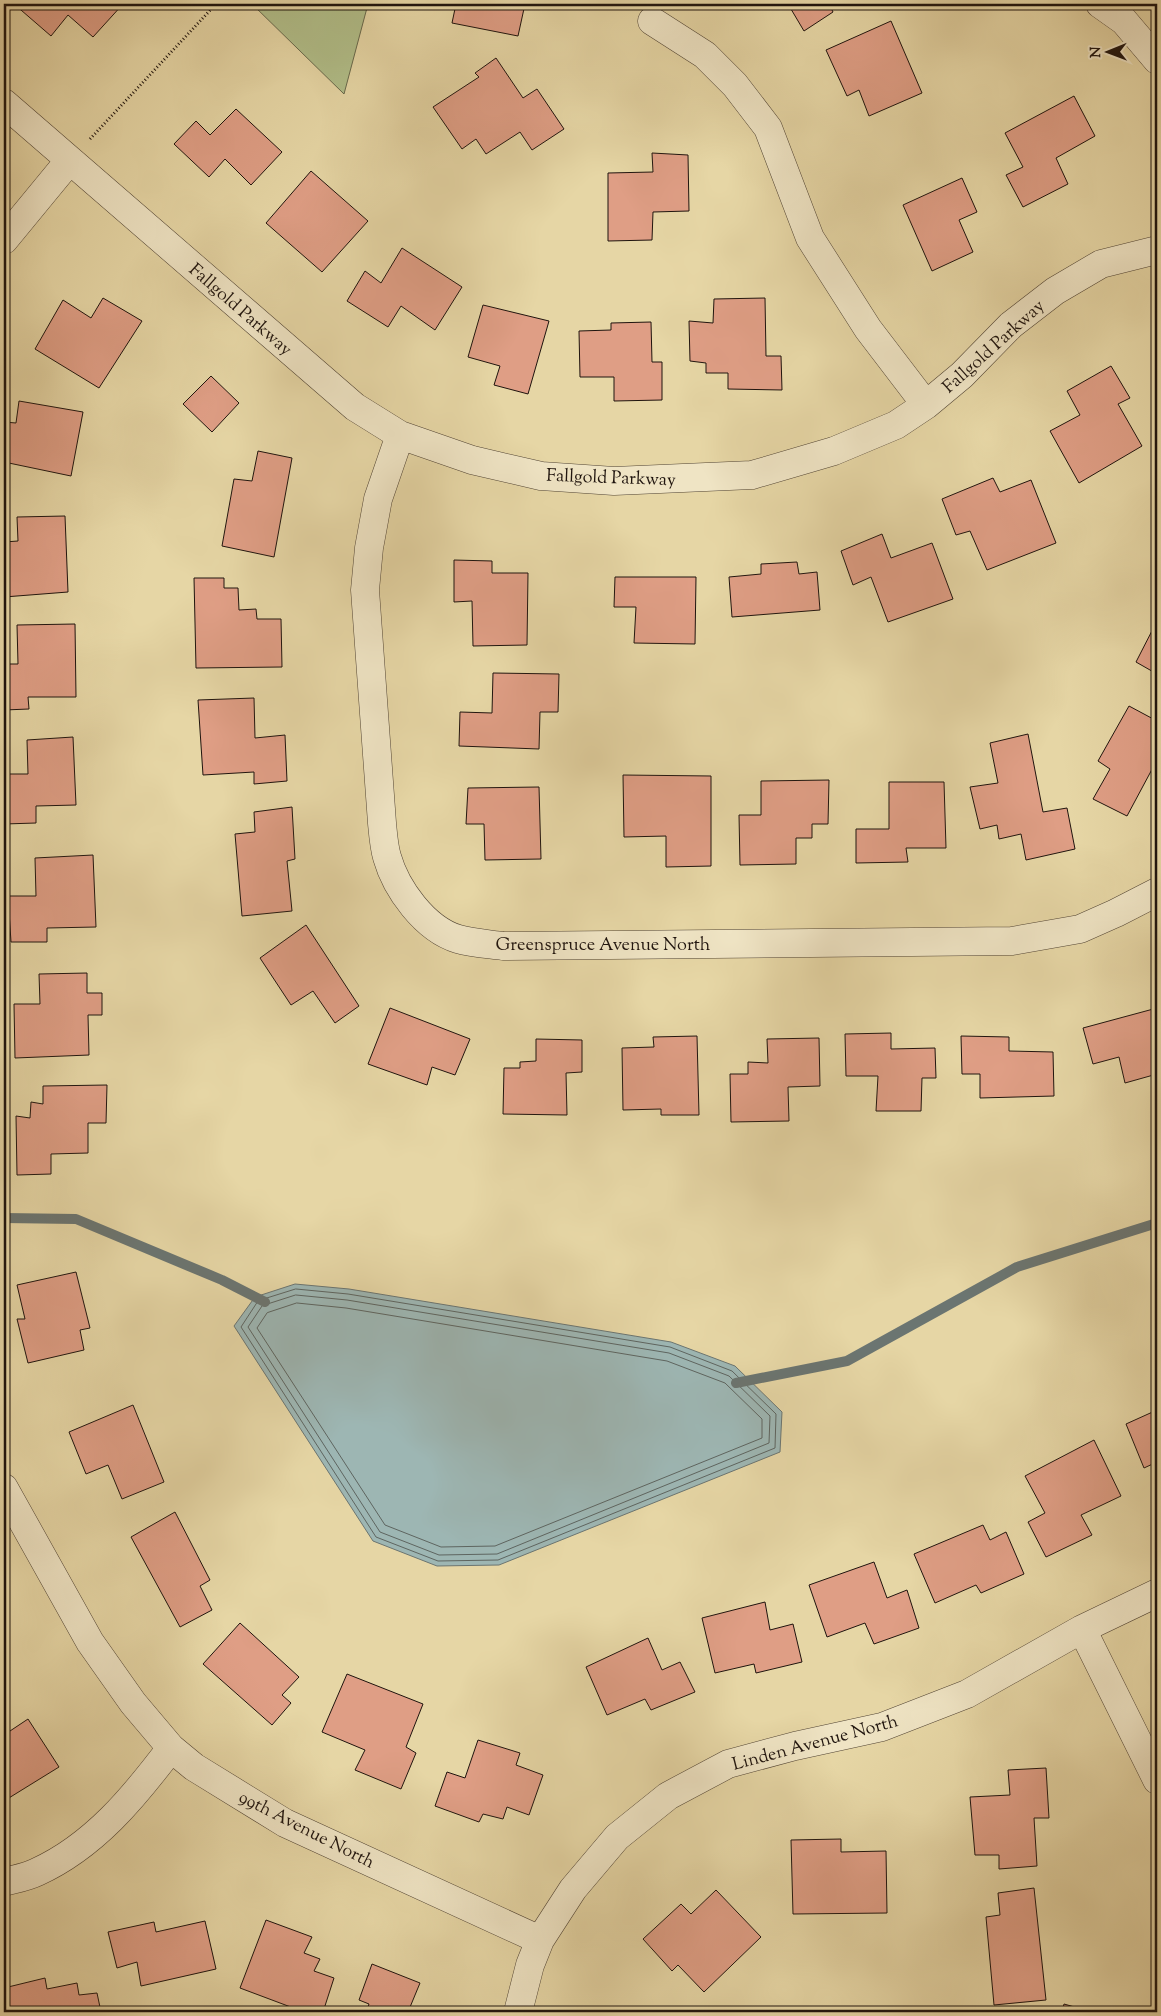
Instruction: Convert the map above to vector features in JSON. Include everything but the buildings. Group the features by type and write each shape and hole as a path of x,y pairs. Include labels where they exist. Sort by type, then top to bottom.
{"street":[{"path":"1100,4 1124,21 1157,60"},
{"path":"652,21 705,55 736,85 768,128 810,238 868,329 926,405"},
{"name":"Fallgold Parkway","path":"4,103 355,407 400,435 472,460 541,476 614,481 700,479 752,475 834,451 896,424 926,405 962,375 1011,325 1055,291 1101,264 1157,250"},
{"path":"4,240 69,161"},
{"name":"Greenspruce Avenue North","path":"400,435 378,499 369,548 365,590 386,857 395,877 415,908 432,924 456,938 503,946 1012,941 1080,928 1116,913 1157,892"},
{"name":"99th Avenue North","path":"4,1488 90,1642 132,1703 171,1748 194,1767 285,1823 540,1940"},
{"name":"Linden Avenue North","path":"518,2012 530,1965 540,1940 573,1889 617,1837 668,1796 728,1764 794,1746 882,1727 967,1694 1082,1629 1157,1594"},
{"path":"1082,1629 1157,1780"},
{"path":"4,1882 36,1873 73,1852 107,1823 146,1781 171,1748"}],"path":[{"path":"69,161 216,4"}],"green space":[{"path":"252,4 368,4 344,94"}],"water":[{"path":"295,1284 349,1289 671,1342 735,1366 782,1412 780,1452 499,1565 437,1566 373,1541 234,1326 255,1297"}],"waterway":[{"path":"4,1218 76,1219 222,1280 265,1302"},
{"path":"736,1383 847,1361 1017,1267 1157,1223"}]}
